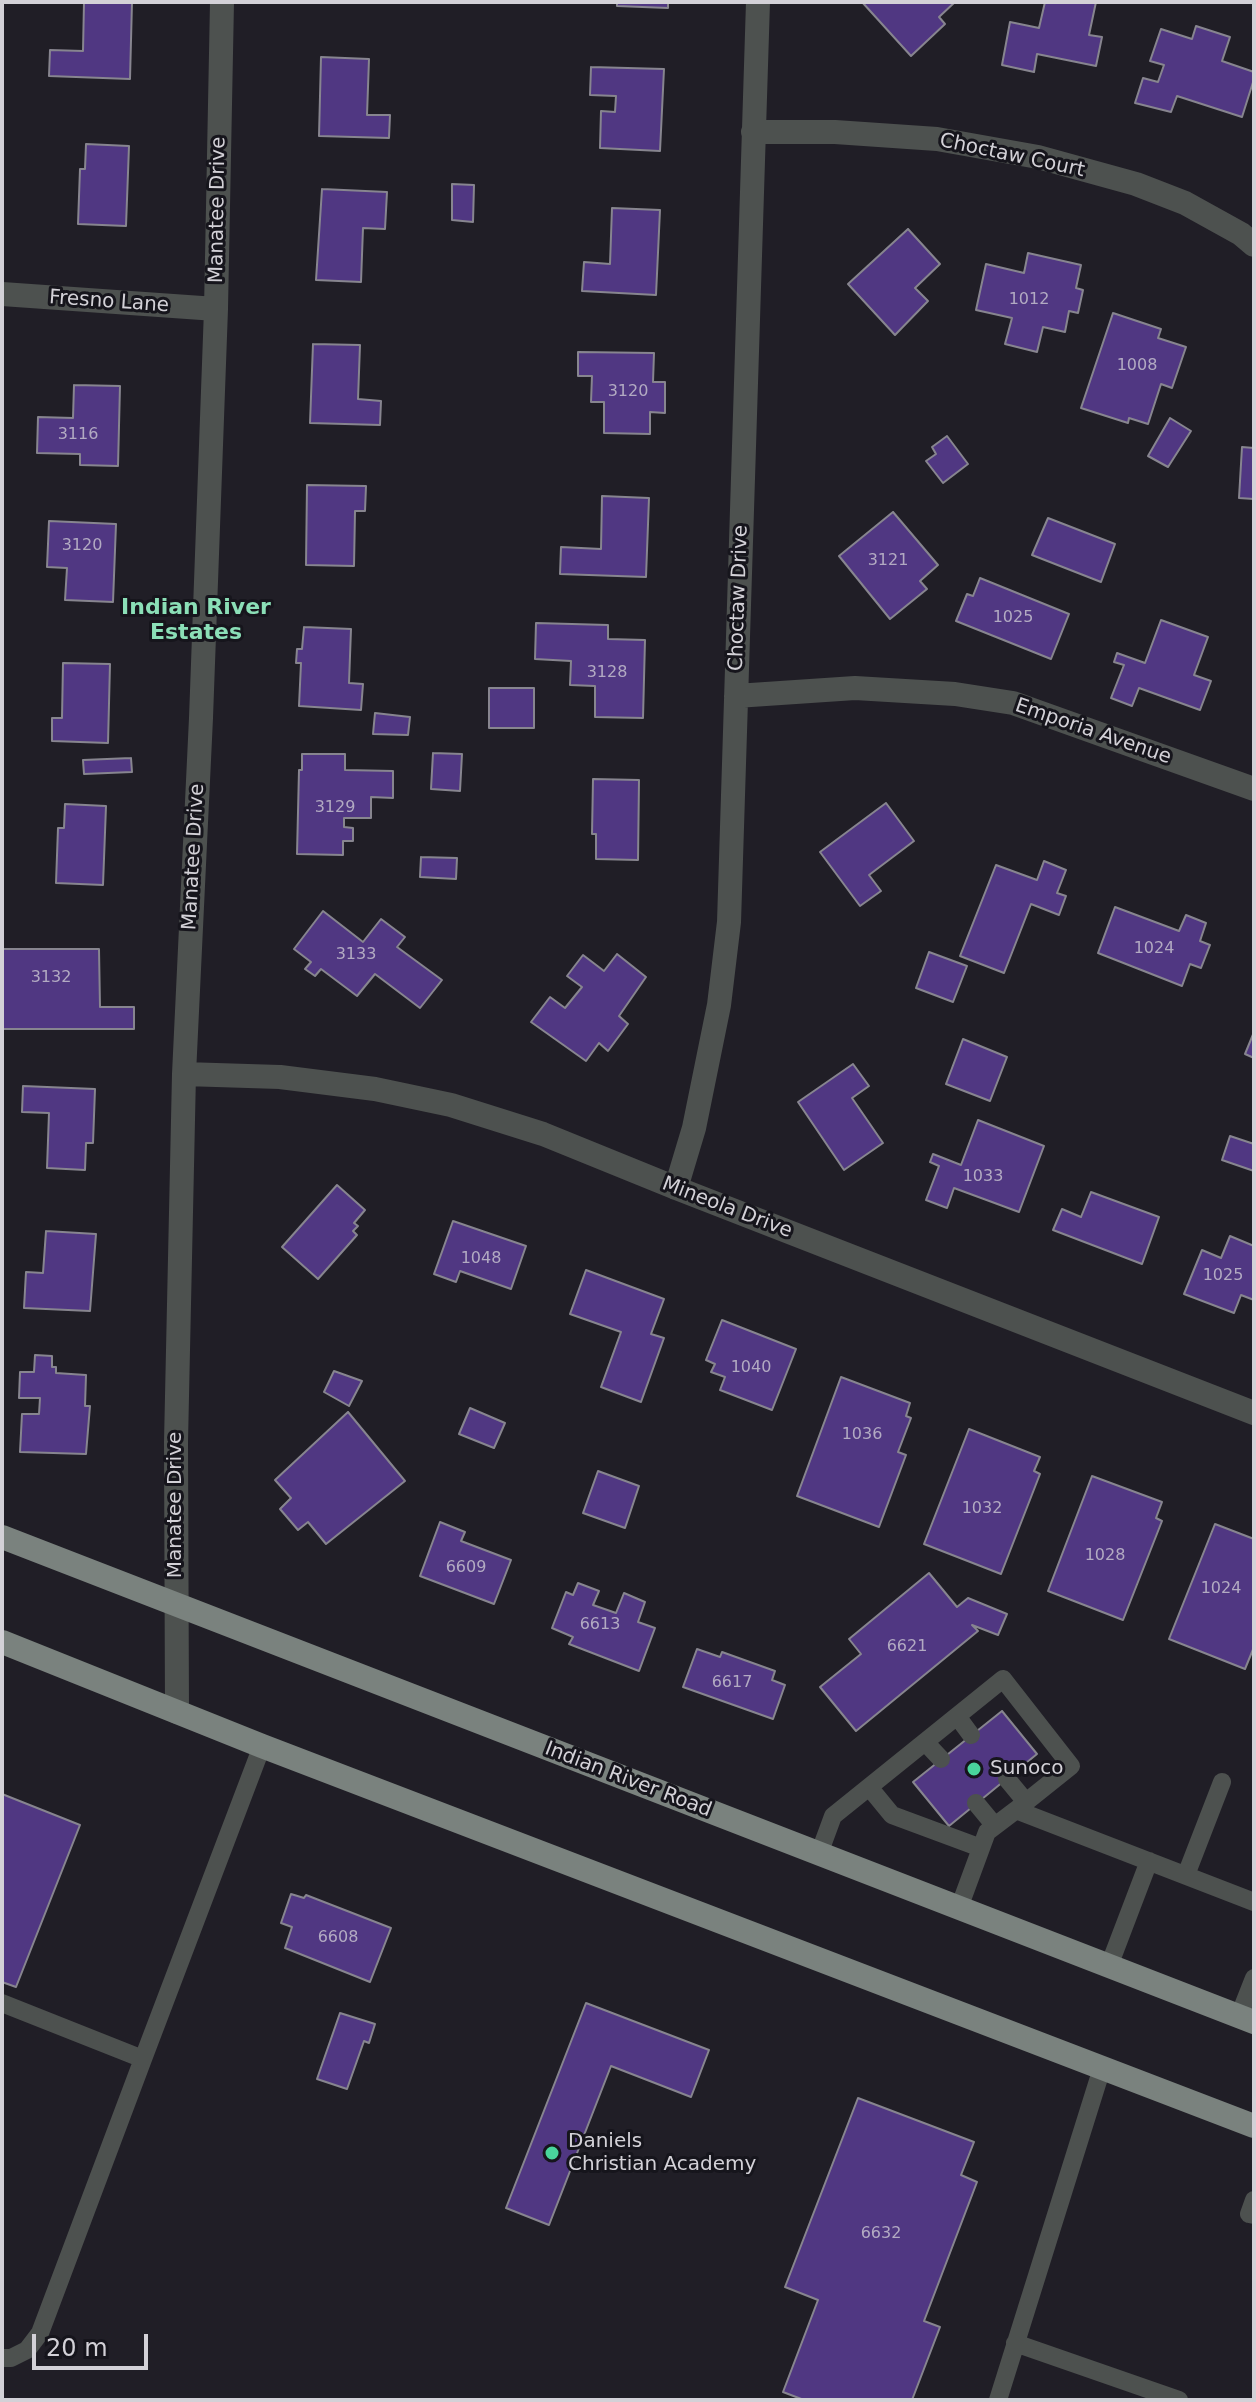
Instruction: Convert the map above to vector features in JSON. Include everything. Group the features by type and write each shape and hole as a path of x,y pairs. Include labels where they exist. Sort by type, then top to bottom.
{"main road":[{"name":"Indian River Road","path":"2,1537 1247,2019"},
{"path":"2,1642 262,1746 1254,2126"}],"street":[{"name":"Manatee Drive","path":"177,1712 176,1442 184,1074 216,309 222,2"},
{"name":"Choctaw Drive","path":"676,1188 694,1128 721,991 729,922 758,2"},
{"name":"Choctaw Court","path":"753,132 835,132 937,139 1038,157 1136,184 1185,203 1241,234 1254,245"},
{"name":"Fresno Lane","path":"2,294 216,309"},
{"name":"Emporia Avenue","path":"736,696 855,688 955,694 1013,703 1254,789"},
{"name":"Mineola Drive","path":"184,1074 280,1077 375,1089 451,1105 543,1134 1254,1413"}],"lane":[{"path":"819,1854 833,1816 1003,1679 1071,1766 987,1832 959,1908"},
{"path":"957,1716 971,1735"},
{"path":"925,1742 941,1759"},
{"path":"2,2358 11,2358 27,2350 40,2333 262,1746"},
{"path":"1007,1779 1021,1806 1254,1902"},
{"path":"1186,1875 1222,1782"},
{"path":"869,1787 892,1815 981,1848"},
{"path":"976,1803 995,1826"},
{"path":"1109,1966 1149,1861"},
{"path":"1247,2019 1254,1978"},
{"path":"2,2003 143,2059"},
{"path":"998,2400 1102,2068"},
{"path":"1254,2200 1249,2214 1254,2215"},
{"path":"1015,2343 1179,2400"}],"building":[{"path":"84,2 132,2 130,79 49,76 50,50 83,51"},
{"path":"617,2 668,2 668,8 617,6"},
{"path":"862,2 955,2 939,17 945,24 911,56"},
{"path":"1045,2 1096,2 1089,35 1102,37 1096,66 1037,54 1034,72 1002,65 1010,22 1039,28"},
{"path":"1196,26 1230,37 1222,61 1254,72 1242,117 1177,96 1171,112 1135,103 1143,78 1158,82 1164,65 1150,61 1161,29 1192,39"},
{"path":"321,57 369,59 367,115 390,115 389,138 319,136"},
{"path":"591,67 664,69 660,151 600,148 601,111 615,112 616,96 590,95"},
{"path":"86,144 129,146 126,226 78,224 80,169 85,169"},
{"path":"452,184 474,185 473,222 452,220"},
{"path":"322,189 387,192 385,229 363,228 361,282 316,280"},
{"path":"612,208 660,210 656,295 582,291 584,262 610,264"},
{"path":"908,229 940,264 915,288 928,301 895,335 848,284"},
{"path":"1028,253 1081,265 1076,288 1083,290 1078,313 1069,311 1065,332 1043,327 1037,352 1005,344 1012,318 976,310 986,264 1024,273"},
{"path":"1113,313 1161,329 1158,338 1186,347 1172,388 1161,384 1148,424 1129,418 1128,423 1081,408"},
{"path":"313,344 360,345 358,399 381,401 380,425 310,423"},
{"path":"578,352 654,353 653,382 665,382 665,413 650,412 650,434 604,433 604,402 591,402 592,376 578,376"},
{"path":"74,385 120,386 118,466 80,465 80,454 37,453 38,417 73,418"},
{"path":"1170,418 1191,431 1168,467 1148,456"},
{"path":"947,436 968,464 943,483 926,461 936,454 932,447"},
{"path":"1242,447 1254,448 1254,499 1239,498"},
{"path":"307,485 366,486 365,511 355,511 354,566 306,565"},
{"path":"602,496 649,498 646,577 560,574 561,547 601,549"},
{"path":"893,512 938,565 920,581 927,589 890,619 839,556"},
{"path":"1048,518 1115,544 1101,582 1032,555"},
{"path":"49,521 116,524 113,602 65,600 67,568 47,567"},
{"path":"980,578 1069,614 1051,659 956,621 967,594 973,596"},
{"path":"1161,620 1208,637 1194,675 1211,681 1200,710 1139,688 1132,706 1111,698 1124,665 1114,662 1117,653 1145,663"},
{"path":"536,623 608,625 608,639 645,640 643,718 595,717 595,686 570,685 571,661 535,659"},
{"path":"304,627 351,629 349,683 363,684 361,710 299,706 301,663 296,663 297,649 302,649"},
{"path":"63,663 110,664 108,743 52,741 52,718 62,718"},
{"path":"489,688 534,688 534,728 489,728"},
{"path":"375,713 410,717 408,735 373,734"},
{"path":"433,753 462,754 460,791 431,789"},
{"path":"302,754 345,754 345,770 393,771 393,798 371,797 371,818 344,818 344,827 353,828 353,841 343,841 343,855 297,854"},
{"path":"131,758 132,772 84,774 83,760"},
{"path":"593,779 639,780 638,860 596,859 596,834 592,834"},
{"path":"886,803 914,841 869,875 881,891 860,906 820,852"},
{"path":"65,804 106,806 103,885 56,883 58,828 64,828"},
{"path":"421,857 457,858 456,879 420,877"},
{"path":"1044,861 1066,870 1057,893 1066,896 1059,915 1031,904 1004,973 960,956 996,865 1037,880"},
{"path":"1115,907 1179,931 1186,915 1206,923 1200,941 1210,945 1201,968 1190,964 1182,986 1098,953"},
{"path":"323,911 363,942 381,919 405,937 397,947 442,980 420,1008 375,974 357,996 321,969 315,976 305,969 311,962 294,949"},
{"path":"2,949 99,949 100,1007 134,1007 134,1029 2,1029"},
{"path":"929,952 967,966 953,1002 916,988"},
{"path":"617,954 646,977 619,1016 628,1024 608,1051 599,1043 586,1061 531,1022 550,997 565,1008 582,987 567,976 583,955 604,971"},
{"path":"1254,1032 1254,1058 1245,1054"},
{"path":"963,1039 1007,1057 990,1101 946,1084"},
{"path":"853,1064 869,1086 852,1098 883,1143 844,1170 798,1102"},
{"path":"23,1086 95,1089 93,1143 86,1143 85,1170 47,1168 49,1113 22,1112"},
{"path":"978,1120 1044,1146 1019,1212 954,1188 947,1208 926,1200 939,1166 930,1162 933,1154 961,1165"},
{"path":"1230,1136 1254,1144 1254,1171 1222,1160"},
{"path":"337,1185 365,1210 354,1223 358,1226 353,1231 357,1235 318,1279 282,1247"},
{"path":"1091,1192 1159,1217 1142,1264 1053,1230 1062,1209 1081,1217"},
{"path":"453,1221 526,1246 511,1289 460,1271 456,1282 434,1274"},
{"path":"46,1231 96,1234 90,1311 24,1308 26,1272 43,1273"},
{"path":"1230,1236 1254,1246 1254,1300 1241,1295 1234,1313 1184,1294 1202,1250 1221,1258"},
{"path":"586,1270 664,1299 651,1334 664,1338 641,1402 601,1387 621,1332 570,1314"},
{"path":"722,1320 796,1349 772,1410 720,1390 725,1377 711,1372 715,1364 706,1360"},
{"path":"35,1355 52,1356 52,1367 56,1367 56,1373 86,1375 85,1406 90,1406 86,1454 20,1452 22,1414 39,1414 40,1398 19,1398 20,1372 34,1372"},
{"path":"334,1371 362,1381 349,1406 324,1392"},
{"path":"841,1377 910,1403 906,1416 911,1418 898,1452 906,1455 879,1527 797,1496"},
{"path":"470,1408 505,1423 494,1448 459,1434"},
{"path":"348,1412 405,1481 326,1544 308,1522 298,1530 280,1509 291,1498 275,1480"},
{"path":"969,1429 1040,1457 1034,1471 1040,1474 1001,1574 924,1544"},
{"path":"598,1471 639,1486 625,1528 583,1513"},
{"path":"1092,1476 1162,1502 1156,1518 1162,1521 1123,1620 1048,1591"},
{"path":"440,1522 465,1532 461,1541 511,1560 494,1604 420,1576"},
{"path":"1215,1524 1254,1539 1254,1647 1245,1669 1169,1639"},
{"path":"929,1573 957,1607 968,1598 1007,1614 998,1635 972,1625 978,1631 856,1731 820,1687 861,1654 849,1639"},
{"path":"578,1583 599,1591 593,1605 616,1613 624,1593 645,1602 638,1622 655,1628 639,1671 569,1644 573,1637 552,1628 566,1592 573,1595"},
{"path":"697,1649 720,1657 722,1652 775,1671 772,1680 785,1685 773,1719 683,1687"},
{"name":"Sunoco","path":"1002,1711 1037,1754 949,1826 913,1782"},
{"path":"2,1794 80,1825 16,1987 2,1982"},
{"path":"291,1894 304,1898 306,1895 391,1928 370,1982 285,1948 292,1927 281,1923"},
{"name":"Daniels Christian Academy","path":"586,2003 709,2050 691,2097 611,2066 549,2225 506,2208"},
{"path":"340,2013 375,2024 369,2043 364,2041 347,2089 317,2079"},
{"path":"858,2098 974,2142 961,2175 977,2182 924,2321 940,2327 912,2400 804,2400 783,2392 818,2300 785,2287"}],"place":[{"name":"Sunoco","path":"974,1769"},
{"name":"Daniels Christian Academy","path":"552,2153"}],"district":[{"name":"Indian River Estates","path":"196,620"}]}
